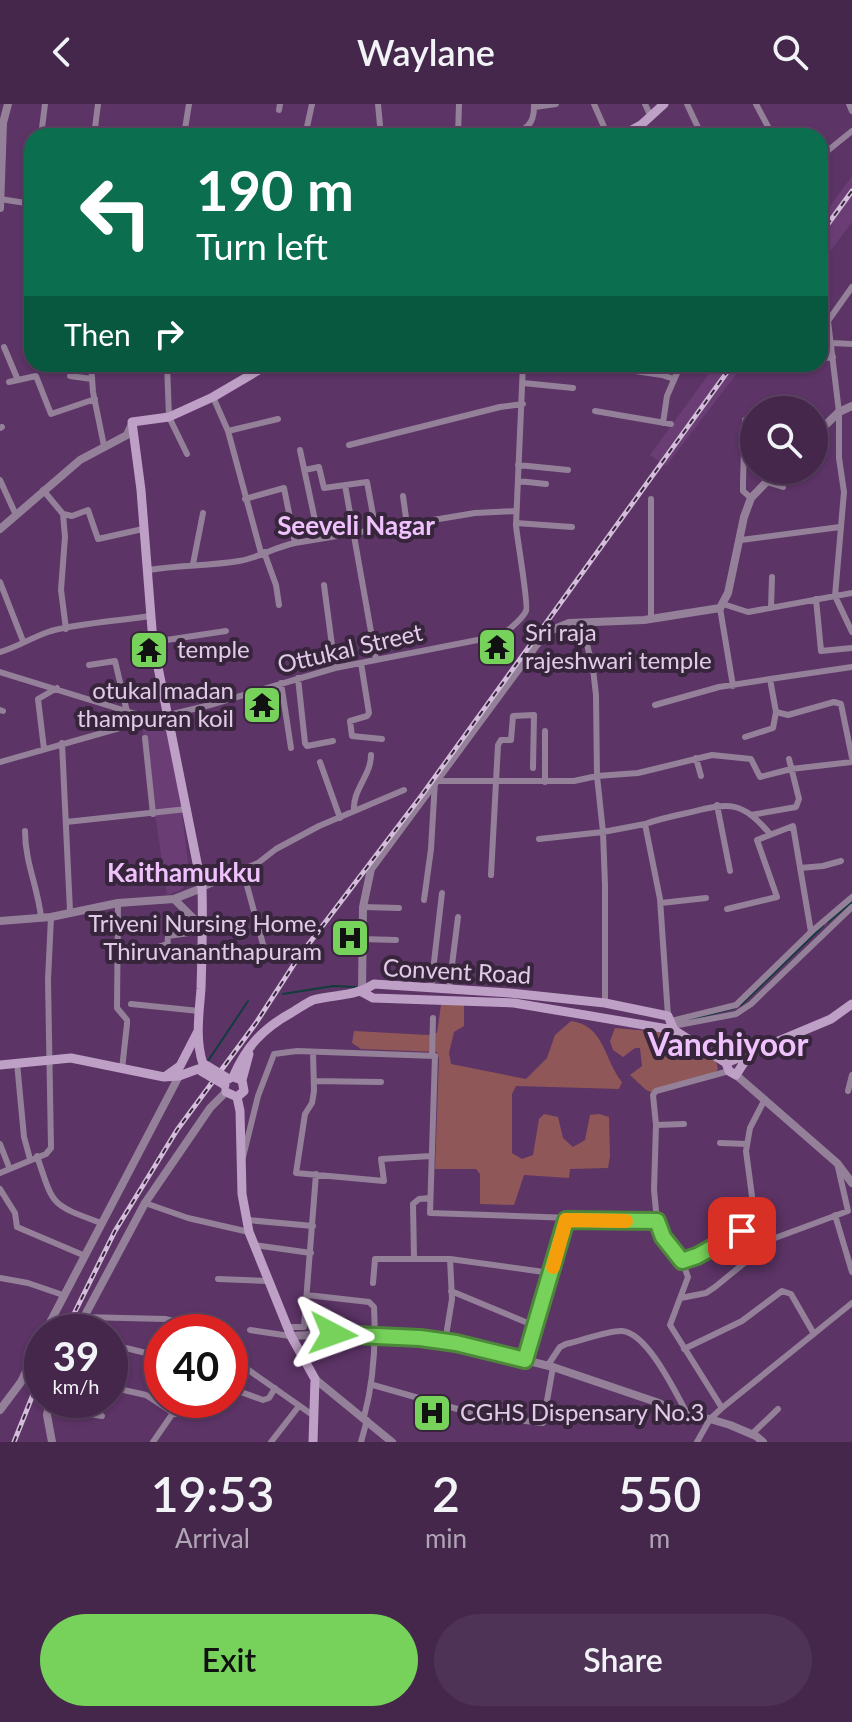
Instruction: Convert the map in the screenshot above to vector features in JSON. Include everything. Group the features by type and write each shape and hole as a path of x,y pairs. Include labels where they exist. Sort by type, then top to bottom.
{"main road":[{"path":"634,128 664,104"},
{"path":"201,1067 198,1030 202,888 153,642 149,570 132,422 169,417 213,397 255,372"},
{"name":"Convent Road","path":"231,1083 256,1038 275,1022 312,1001 374,984 605,1003 672,1023 730,1070"},
{"path":"362,989 373,998 514,1003 672,1023"},
{"path":"730,1070 750,1053 831,1019 851,1007"},
{"path":"179,1071 198,1030"},
{"path":"191,1047 201,1067 231,1083 245,1085 240,1096 241,1166 249,1232 289,1332 315,1379 313,1442"},
{"path":"730,1070 750,1053"},
{"path":"0,1065 49,1059 90,1060 164,1077 201,1067"},
{"path":"231,1083 240,1096"}],"street":[{"path":"8,104 3,123 1,202 24,203"},
{"path":"42,128 45,104"},
{"path":"95,128 98,104"},
{"path":"185,128 189,104"},
{"path":"307,128 312,104"},
{"path":"378,104 380,128"},
{"path":"458,128 459,104"},
{"path":"527,128 534,120 534,105 556,104"},
{"path":"594,104 604,128"},
{"path":"645,104 651,117"},
{"path":"687,104 698,128"},
{"path":"756,104 769,128"},
{"path":"849,104 852,111"},
{"path":"828,150 852,131"},
{"path":"852,287 828,321 839,412 839,458 844,492 835,596 852,632"},
{"path":"832,343 852,344"},
{"path":"4,347 17,378"},
{"path":"828,357 833,357"},
{"path":"92,372 104,446"},
{"path":"167,372 169,417 187,454"},
{"path":"523,372 516,523 572,527"},
{"path":"642,372 674,379"},
{"path":"595,411 667,423 667,396 677,372"},
{"path":"9,382 36,376 51,414 95,399"},
{"path":"70,376 92,379"},
{"path":"523,383 573,388"},
{"path":"213,397 228,431 245,499 276,585 279,605"},
{"path":"349,445 491,409 523,404"},
{"path":"828,423 839,412 852,406"},
{"path":"228,431 278,419"},
{"path":"0,529 80,460 127,435 132,422"},
{"path":"300,450 319,539"},
{"path":"518,465 568,470"},
{"path":"305,470 319,467 324,488 367,482 376,531"},
{"path":"0,480 16,515"},
{"path":"518,481 546,484"},
{"path":"743,484 743,491 751,498"},
{"path":"733,686 721,606 741,540 744,517 751,498 765,484"},
{"path":"773,484 783,487"},
{"path":"345,485 376,660"},
{"path":"245,499 284,488 295,543"},
{"path":"43,490 63,514 65,537 61,590 66,629"},
{"path":"403,496 407,525"},
{"path":"651,499 651,619"},
{"path":"63,514 72,516 88,510 98,539 143,529"},
{"path":"149,570 241,561 295,543 475,513 516,511"},
{"path":"193,564 203,513"},
{"name":"Ottukal Street","path":"0,762 335,668 498,638 521,617 527,606 516,523"},
{"path":"741,540 840,527"},
{"path":"771,608 772,577"},
{"path":"0,582 23,641"},
{"path":"324,585 335,668"},
{"path":"362,989 363,907 371,869 537,644 552,630 569,623 651,619 721,606 743,612 852,593"},
{"path":"816,599 821,651 852,648"},
{"path":"0,652 17,647 23,641 66,629 150,616"},
{"path":"582,624 596,695 597,776 603,832 605,1003"},
{"path":"153,642 226,631"},
{"path":"89,665 115,661 127,712"},
{"path":"361,663 369,713 350,721 352,736 382,739"},
{"path":"655,705 719,687 852,667"},
{"path":"0,672 152,719"},
{"path":"298,678 305,743 307,746 333,741"},
{"path":"745,737 773,728 776,712 770,679"},
{"path":"281,683 291,748"},
{"path":"44,749 38,699 57,688"},
{"path":"435,781 574,781 638,773 712,755 751,759 760,777 852,760 838,702 788,715 776,712"},
{"path":"533,768 534,706"},
{"path":"491,875 498,745 501,740 511,740 513,716 534,715"},
{"path":"545,731 545,782"},
{"path":"145,738 153,814"},
{"path":"62,743 70,911"},
{"path":"354,811 354,799 369,770 371,755"},
{"path":"696,758 701,776"},
{"path":"751,815 796,807 799,799 789,759"},
{"path":"320,762 340,818"},
{"path":"424,900 435,781"},
{"path":"0,921 51,917 118,903 174,899 243,871 276,849 404,790"},
{"path":"717,805 730,871"},
{"path":"539,839 645,824 717,805 737,807 751,815 770,834"},
{"path":"66,822 187,809"},
{"path":"645,824 661,903 666,1003 672,1023"},
{"path":"727,909 777,897 757,840 793,826 811,932"},
{"path":"25,831 25,848 39,896 41,917"},
{"path":"800,868 841,861"},
{"path":"243,871 267,959"},
{"path":"431,988 442,893"},
{"path":"672,1023 736,1005 852,897"},
{"path":"661,903 706,898"},
{"path":"174,899 203,929"},
{"path":"118,903 117,1008 127,1020 122,1069"},
{"path":"363,907 399,908"},
{"path":"672,1023 736,1014 751,1004 852,907"},
{"path":"0,1173 48,1152 51,1144 48,980 51,917"},
{"path":"449,989 458,917"},
{"path":"127,948 167,948 168,936 203,929"},
{"path":"362,939 396,940"},
{"path":"131,1004 199,1011"},
{"path":"432,1056 433,1018"},
{"path":"241,1166 258,1096 274,1054 285,1051 435,1056 430,1213 657,1221"},
{"path":"313,1052 313,1099 305,1114 296,1173 384,1181 381,1159 431,1156"},
{"path":"17,1063 24,1137 49,1194 69,1211 101,1223"},
{"path":"722,1408 670,1325 688,1277 682,1261 663,1237 657,1221 653,1095 656,1091 730,1070"},
{"name":"Convent Road","path":"730,1070 837,1163 852,1183"},
{"path":"54,1314 179,1071"},
{"path":"848,1091 852,1075"},
{"path":"314,1081 381,1082"},
{"path":"85,1314 145,1203 210,1108 231,1083"},
{"path":"682,1261 697,1256 753,1223 756,1216 749,1180 747,1144 750,1128 765,1099"},
{"path":"656,1125 684,1124"},
{"path":"720,1143 747,1144"},
{"path":"0,1144 9,1167"},
{"path":"681,1298 706,1293 775,1238 848,1211 837,1163"},
{"path":"289,1332 304,1327 316,1174"},
{"path":"0,1189 15,1213 17,1227 83,1255"},
{"path":"414,1257 413,1204 417,1200 430,1198"},
{"path":"145,1203 188,1218 249,1232"},
{"path":"835,1215 852,1272"},
{"path":"247,1220 313,1226"},
{"path":"525,1360 566,1220"},
{"path":"739,1233 755,1252"},
{"path":"254,1245 311,1253"},
{"path":"373,1283 375,1259 450,1259 551,1273"},
{"path":"445,1342 451,1291 450,1259"},
{"path":"0,1278 28,1283 63,1295"},
{"path":"218,1279 269,1281"},
{"path":"451,1291 535,1326"},
{"path":"684,1349 742,1321 782,1291 791,1294 814,1334"},
{"path":"307,1295 373,1304 376,1338 373,1385 361,1442"},
{"path":"697,1442 710,1419 722,1408 852,1303"},
{"path":"250,1330 445,1342 551,1366 659,1403 689,1417 710,1419 752,1434 763,1442"},
{"path":"373,1385 482,1416 543,1423 551,1366 560,1347 608,1332 628,1332 658,1363 689,1417"},
{"path":"248,1369 314,1416"},
{"path":"1,1406 24,1376"},
{"path":"315,1379 392,1442"},
{"path":"248,1395 263,1400 269,1398 275,1388"},
{"path":"271,1442 299,1406"},
{"path":"752,1434 778,1409"},
{"path":"48,1418 52,1442"},
{"path":"153,1442 172,1418"}],"shaded area":[{"path":"852,176 852,222 828,254 828,209"},
{"path":"710,372 738,372 666,466 650,455"},
{"path":"165,721 182,813 190,879 181,890 167,895 142,726"},
{"path":"464,1004 464,1026 454,1032 449,1053 451,1064 526,1079 547,1058 555,1035 571,1021 591,1029 622,1082 619,1089 516,1086 512,1094 512,1153 522,1159 533,1155 539,1119 544,1114 558,1117 563,1138 573,1147 585,1140 590,1115 599,1114 609,1117 608,1168 570,1169 569,1178 524,1175 514,1205 480,1204 480,1174 476,1169 435,1169 437,1052 361,1049 352,1043 354,1031 437,1033 441,1005"},
{"path":"615,1028 672,1033 716,1060 718,1069 715,1073 656,1094 646,1090 630,1075 642,1066 640,1048 623,1057 613,1050 610,1041"}],"waterway":[{"path":"828,922 852,902"},
{"path":"741,1005 823,926"},
{"path":"283,994 333,986 356,987"},
{"path":"208,1061 248,1001"},
{"path":"688,1020 735,1008"}],"railway":[{"path":"828,224 852,191"},
{"path":"74,1314 115,1231 177,1130 256,1023 298,958 422,795 727,372"},
{"path":"14,1442 24,1417"}],"slow traffic":[{"path":"553,1267 566,1220 626,1221"}],"place":[{"name":"Sri raja rajeshwari temple","path":"497,647"},
{"name":"temple","path":"149,650"},
{"name":"otukal madan thampuran koil","path":"262,705"},
{"name":"Triveni Nursing Home, Thiruvananthapuram","path":"350,938"},
{"name":"CGHS Dispensary No.3","path":"432,1413"}],"district":[{"name":"Seeveli Nagar","path":"356,526"},
{"name":"Kaithamukku","path":"184,873"},
{"name":"Vanchiyoor","path":"728,1045"}],"route":[{"path":"333,1334 420,1338 456,1343 525,1360 566,1220 657,1221 663,1237 682,1261 742,1231"}]}
